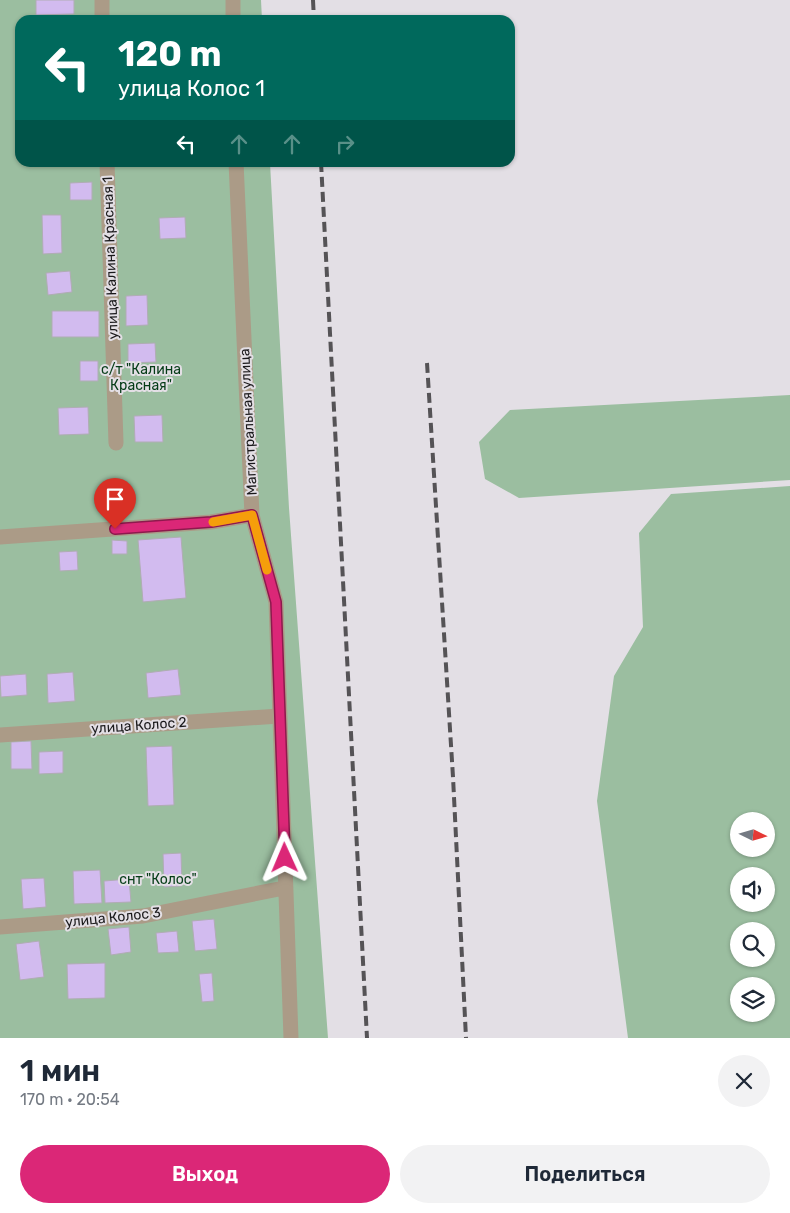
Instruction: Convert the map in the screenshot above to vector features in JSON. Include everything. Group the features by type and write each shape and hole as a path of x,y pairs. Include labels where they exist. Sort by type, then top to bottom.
{"street":[{"path":"102,0 102,15"},
{"path":"232,0 233,15"},
{"name":"улица Калина Красная 1","path":"107,167 116,443"},
{"name":"Магистральная улица","path":"236,167 252,515 276,602 285,843 284,888 291,1038"},
{"path":"0,538 211,522 252,515"},
{"name":"улица Колос 2","path":"0,735 279,716"},
{"name":"улица Колос 3","path":"0,927 143,916 284,888"}],"green space":[{"name":"снт \"Колос\"","path":"0,0 261,0 262,15 15,15 15,167 270,167 289,508 328,1038 0,1038"},
{"path":"790,395 790,480 519,498 485,479 479,442 510,410"},
{"path":"790,486 790,1038 628,1038 597,801 614,676 643,627 639,533 671,494"}],"building":[{"path":"36,0 74,0 74,14 36,15"},
{"path":"92,182 92,200 70,200 70,183"},
{"path":"42,215 61,215 62,253 43,254"},
{"path":"185,217 186,238 160,239 159,218"},
{"path":"70,271 72,292 48,295 46,273"},
{"path":"147,295 148,325 126,326 126,296"},
{"path":"52,311 99,311 99,337 52,337"},
{"path":"155,343 156,362 128,363 128,344"},
{"path":"80,361 98,361 98,381 80,381"},
{"path":"88,407 89,434 59,435 58,408"},
{"path":"162,415 163,442 135,442 134,416"},
{"path":"181,537 186,598 143,602 138,540"},
{"path":"112,540 127,541 127,554 112,554"},
{"path":"77,551 78,570 60,571 59,552"},
{"path":"178,669 181,695 148,698 146,673"},
{"path":"73,672 75,701 48,703 47,674"},
{"path":"26,674 27,695 1,697 0,676"},
{"path":"31,741 32,769 11,769 11,742"},
{"path":"172,746 174,805 148,806 146,747"},
{"path":"63,751 63,773 39,774 39,752"},
{"path":"181,853 182,886 164,887 163,854"},
{"path":"100,870 102,903 74,904 73,871"},
{"path":"44,878 46,907 23,909 21,879"},
{"path":"129,879 131,902 105,903 104,881"},
{"path":"214,919 217,949 195,951 192,921"},
{"path":"129,927 131,952 111,955 108,929"},
{"path":"177,931 179,952 158,953 156,933"},
{"path":"39,941 44,977 20,980 16,944"},
{"path":"105,963 105,998 68,999 67,964"},
{"path":"212,973 214,1001 202,1002 199,974"}],"railway":[{"path":"313,0 314,15"},
{"path":"321,167 367,1038"},
{"path":"427,363 453,777 466,1038"}],"slow traffic":[{"path":"213,522 252,515 267,570"}],"route":[{"path":"115,529 211,522 252,515 276,602 285,858"}],"park label":[{"name":"с/т \"Калина Красная\"","path":"141,378"}]}
